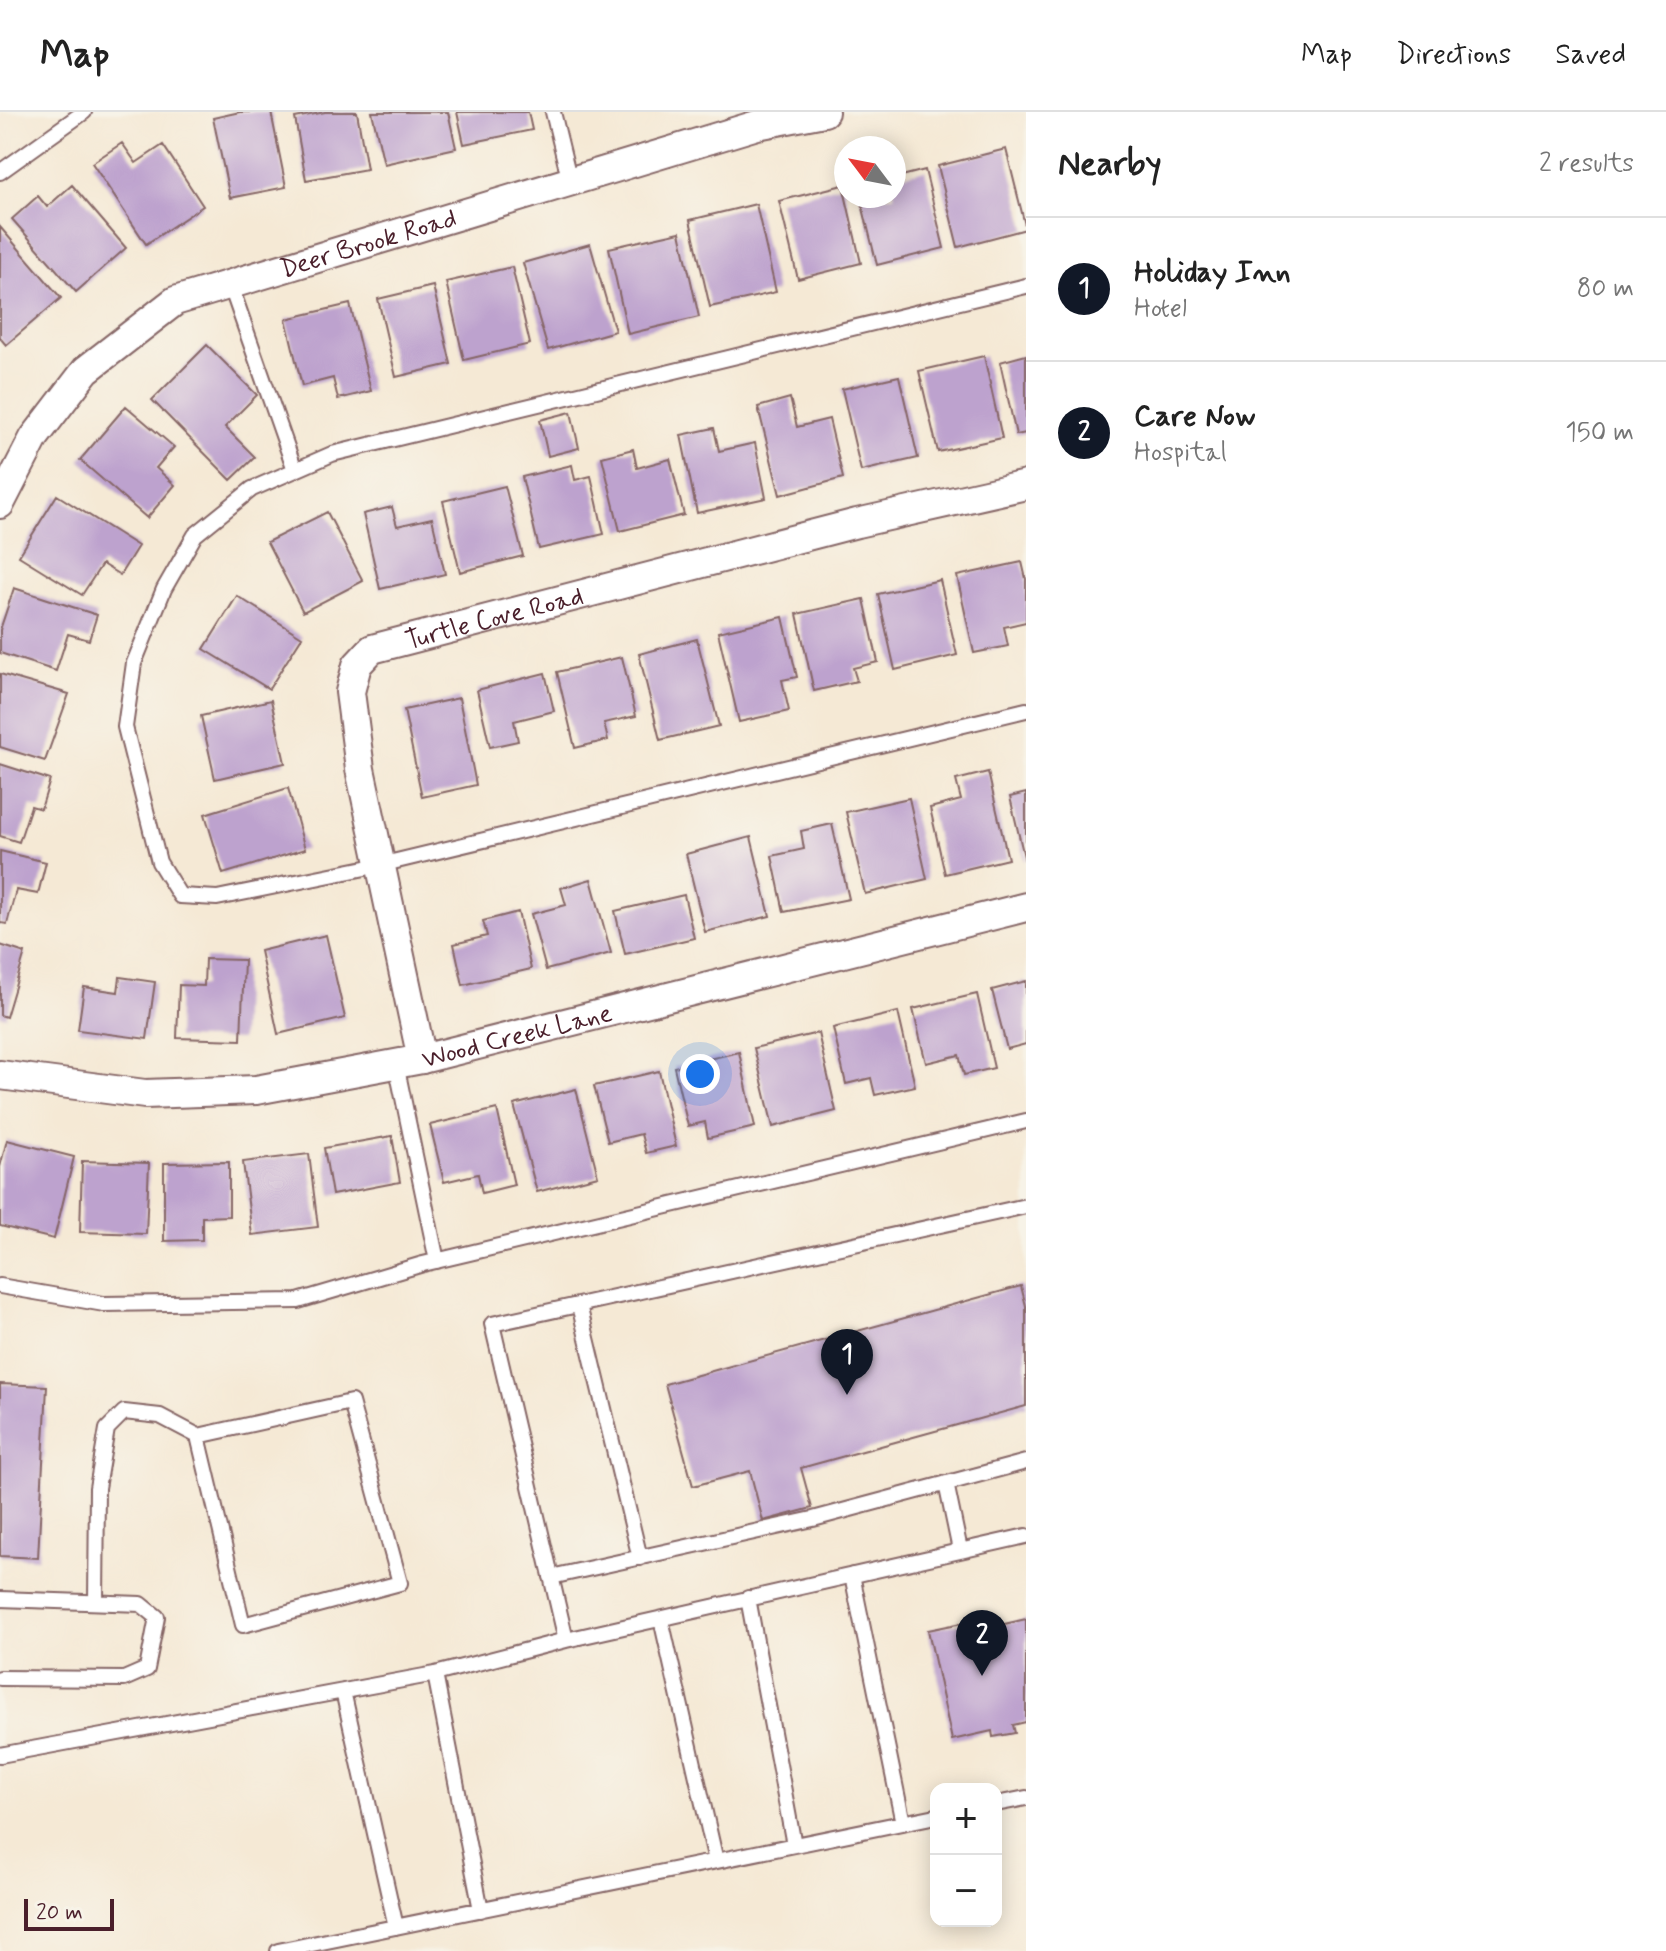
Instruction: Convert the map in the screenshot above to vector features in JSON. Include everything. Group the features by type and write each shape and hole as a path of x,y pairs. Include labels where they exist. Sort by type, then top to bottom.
{"street":[{"name":"Deer Brook Road","path":"0,504 34,438 86,370 175,301 570,182 755,119 824,112"},
{"name":"Turtle Cove Road","path":"409,1062 350,692 357,665 372,649 857,523 1026,485"},
{"name":"Wood Creek Lane","path":"0,1075 145,1094 256,1090 409,1062 1026,907"}],"lane":[{"path":"0,172 84,112"},
{"path":"553,112 570,182"},
{"path":"230,284 295,470"},
{"path":"1026,286 332,454 252,489 195,535 164,589 134,663 125,727 159,862 180,896 217,898 380,865 1026,710"},
{"path":"409,1062 437,1261"},
{"path":"0,1286 104,1304 298,1301 437,1261 1026,1121"},
{"path":"566,1640 492,1324 1026,1206"},
{"path":"579,1305 640,1558"},
{"path":"96,1602 97,1488 107,1429 124,1412 160,1416 198,1436 351,1402 400,1583 243,1625 198,1436"},
{"path":"551,1577 813,1519 1026,1462"},
{"path":"946,1483 960,1550"},
{"path":"0,1755 435,1674 566,1640 1026,1536"},
{"path":"852,1575 903,1823"},
{"path":"748,1598 794,1845"},
{"path":"0,1599 141,1604 157,1617 147,1669 124,1679 0,1678"},
{"path":"661,1619 716,1861"},
{"path":"435,1674 481,1910"},
{"path":"343,1691 396,1927"},
{"path":"1002,1803 1026,1798"},
{"path":"278,1951 930,1817"}],"building":[{"path":"240,112 271,112 286,187 230,198 213,118"},
{"path":"325,112 357,112 367,169 306,180 295,118"},
{"path":"372,112 448,112 456,148 384,164"},
{"path":"457,112 528,112 532,130 464,144"},
{"path":"122,143 136,163 163,145 203,206 146,244 92,163"},
{"path":"1006,149 1026,229 958,247 938,166"},
{"path":"925,170 944,248 877,265 863,208 906,208 906,175"},
{"path":"72,185 126,248 76,292 12,219 38,196 47,207"},
{"path":"834,187 834,208 848,208 861,263 798,279 779,201"},
{"path":"756,204 776,292 710,307 690,220"},
{"path":"0,227 61,298 6,345 0,338"},
{"path":"680,232 699,317 628,334 609,248"},
{"path":"590,244 615,331 548,350 523,263"},
{"path":"512,267 530,344 464,360 446,282"},
{"path":"433,286 451,364 396,377 378,299"},
{"path":"350,304 371,391 338,399 333,378 302,386 286,319"},
{"path":"207,345 257,395 225,427 255,457 231,480 152,400"},
{"path":"1026,355 1026,433 1016,435 1000,362"},
{"path":"984,356 1002,438 938,452 919,371"},
{"path":"899,376 918,458 861,471 842,389"},
{"path":"790,398 797,427 829,419 843,478 780,495 758,407"},
{"path":"126,406 174,447 156,468 175,485 147,518 80,460"},
{"path":"571,412 579,448 548,456 540,420"},
{"path":"714,428 719,451 755,443 766,498 697,513 681,435"},
{"path":"633,449 637,468 670,459 684,515 620,531 602,457"},
{"path":"572,465 575,480 591,476 604,534 539,549 522,477"},
{"path":"505,486 523,556 460,572 443,501"},
{"path":"57,495 138,546 120,575 102,564 82,595 19,556"},
{"path":"392,507 397,526 432,518 445,574 380,589 363,514"},
{"path":"327,512 363,581 303,612 267,542"},
{"path":"1022,562 1026,579 1026,622 1004,627 1008,646 974,653 957,576"},
{"path":"940,580 957,655 895,670 878,594"},
{"path":"14,588 97,615 89,640 68,634 56,671 0,653 0,630"},
{"path":"237,596 302,637 269,689 204,649"},
{"path":"864,599 878,662 853,668 857,681 814,691 797,614"},
{"path":"783,617 797,677 782,680 789,711 739,722 718,632"},
{"path":"697,639 719,726 660,740 639,654"},
{"path":"622,657 636,716 604,723 608,740 575,748 557,672"},
{"path":"545,673 554,711 514,721 518,741 490,747 477,690"},
{"path":"0,674 69,694 45,761 0,747"},
{"path":"459,698 476,785 422,797 404,710"},
{"path":"271,700 285,763 215,779 201,716"},
{"path":"0,764 50,780 41,809 31,806 19,842 0,836"},
{"path":"988,772 1008,859 945,874 930,808 961,800 956,780"},
{"path":"288,788 305,849 223,874 205,814"},
{"path":"1026,793 1026,860 1025,861 1010,797"},
{"path":"909,798 927,879 865,894 846,812"},
{"path":"832,824 849,899 784,912 772,856 804,849 801,831"},
{"path":"751,837 770,916 705,932 686,854"},
{"path":"0,851 46,862 38,894 16,890 7,924 0,923"},
{"path":"591,879 611,953 546,970 531,914 566,905 561,888"},
{"path":"684,895 694,938 625,954 615,911"},
{"path":"518,912 531,969 463,985 454,944 487,936 483,921"},
{"path":"326,935 345,1018 278,1034 260,951"},
{"path":"0,945 25,953 6,1017 0,1015"},
{"path":"205,959 244,960 241,1040 177,1038 179,985 204,986"},
{"path":"120,977 155,982 147,1039 78,1030 84,987 118,992"},
{"path":"1026,981 1026,1044 1007,1049 992,990"},
{"path":"977,994 994,1068 964,1075 959,1055 926,1063 913,1009"},
{"path":"898,1012 915,1086 875,1095 871,1078 846,1084 833,1028"},
{"path":"818,1033 836,1111 773,1127 754,1048"},
{"path":"739,1052 755,1127 708,1138 705,1122 688,1126 674,1067"},
{"path":"659,1071 676,1146 646,1153 641,1134 608,1142 594,1086"},
{"path":"576,1089 598,1176 537,1192 514,1105"},
{"path":"497,1109 514,1185 482,1193 478,1174 444,1182 430,1125"},
{"path":"392,1136 400,1182 332,1195 324,1148"},
{"path":"7,1140 74,1157 54,1239 0,1226 0,1167"},
{"path":"309,1154 318,1227 252,1235 243,1162"},
{"path":"82,1161 149,1163 146,1234 80,1232"},
{"path":"229,1162 229,1216 202,1217 202,1240 164,1241 164,1163"},
{"path":"1021,1286 1026,1306 1026,1406 801,1468 812,1508 763,1521 750,1471 693,1486 665,1384"},
{"path":"0,1384 47,1386 38,1558 0,1556"},
{"path":"1026,1619 1026,1722 1013,1725 1015,1733 993,1737 992,1731 952,1740 928,1630 972,1621 974,1631"}],"place":[{"name":"Holiday Inn","path":"847,1395"},
{"name":"Care Now","path":"982,1676"}]}
